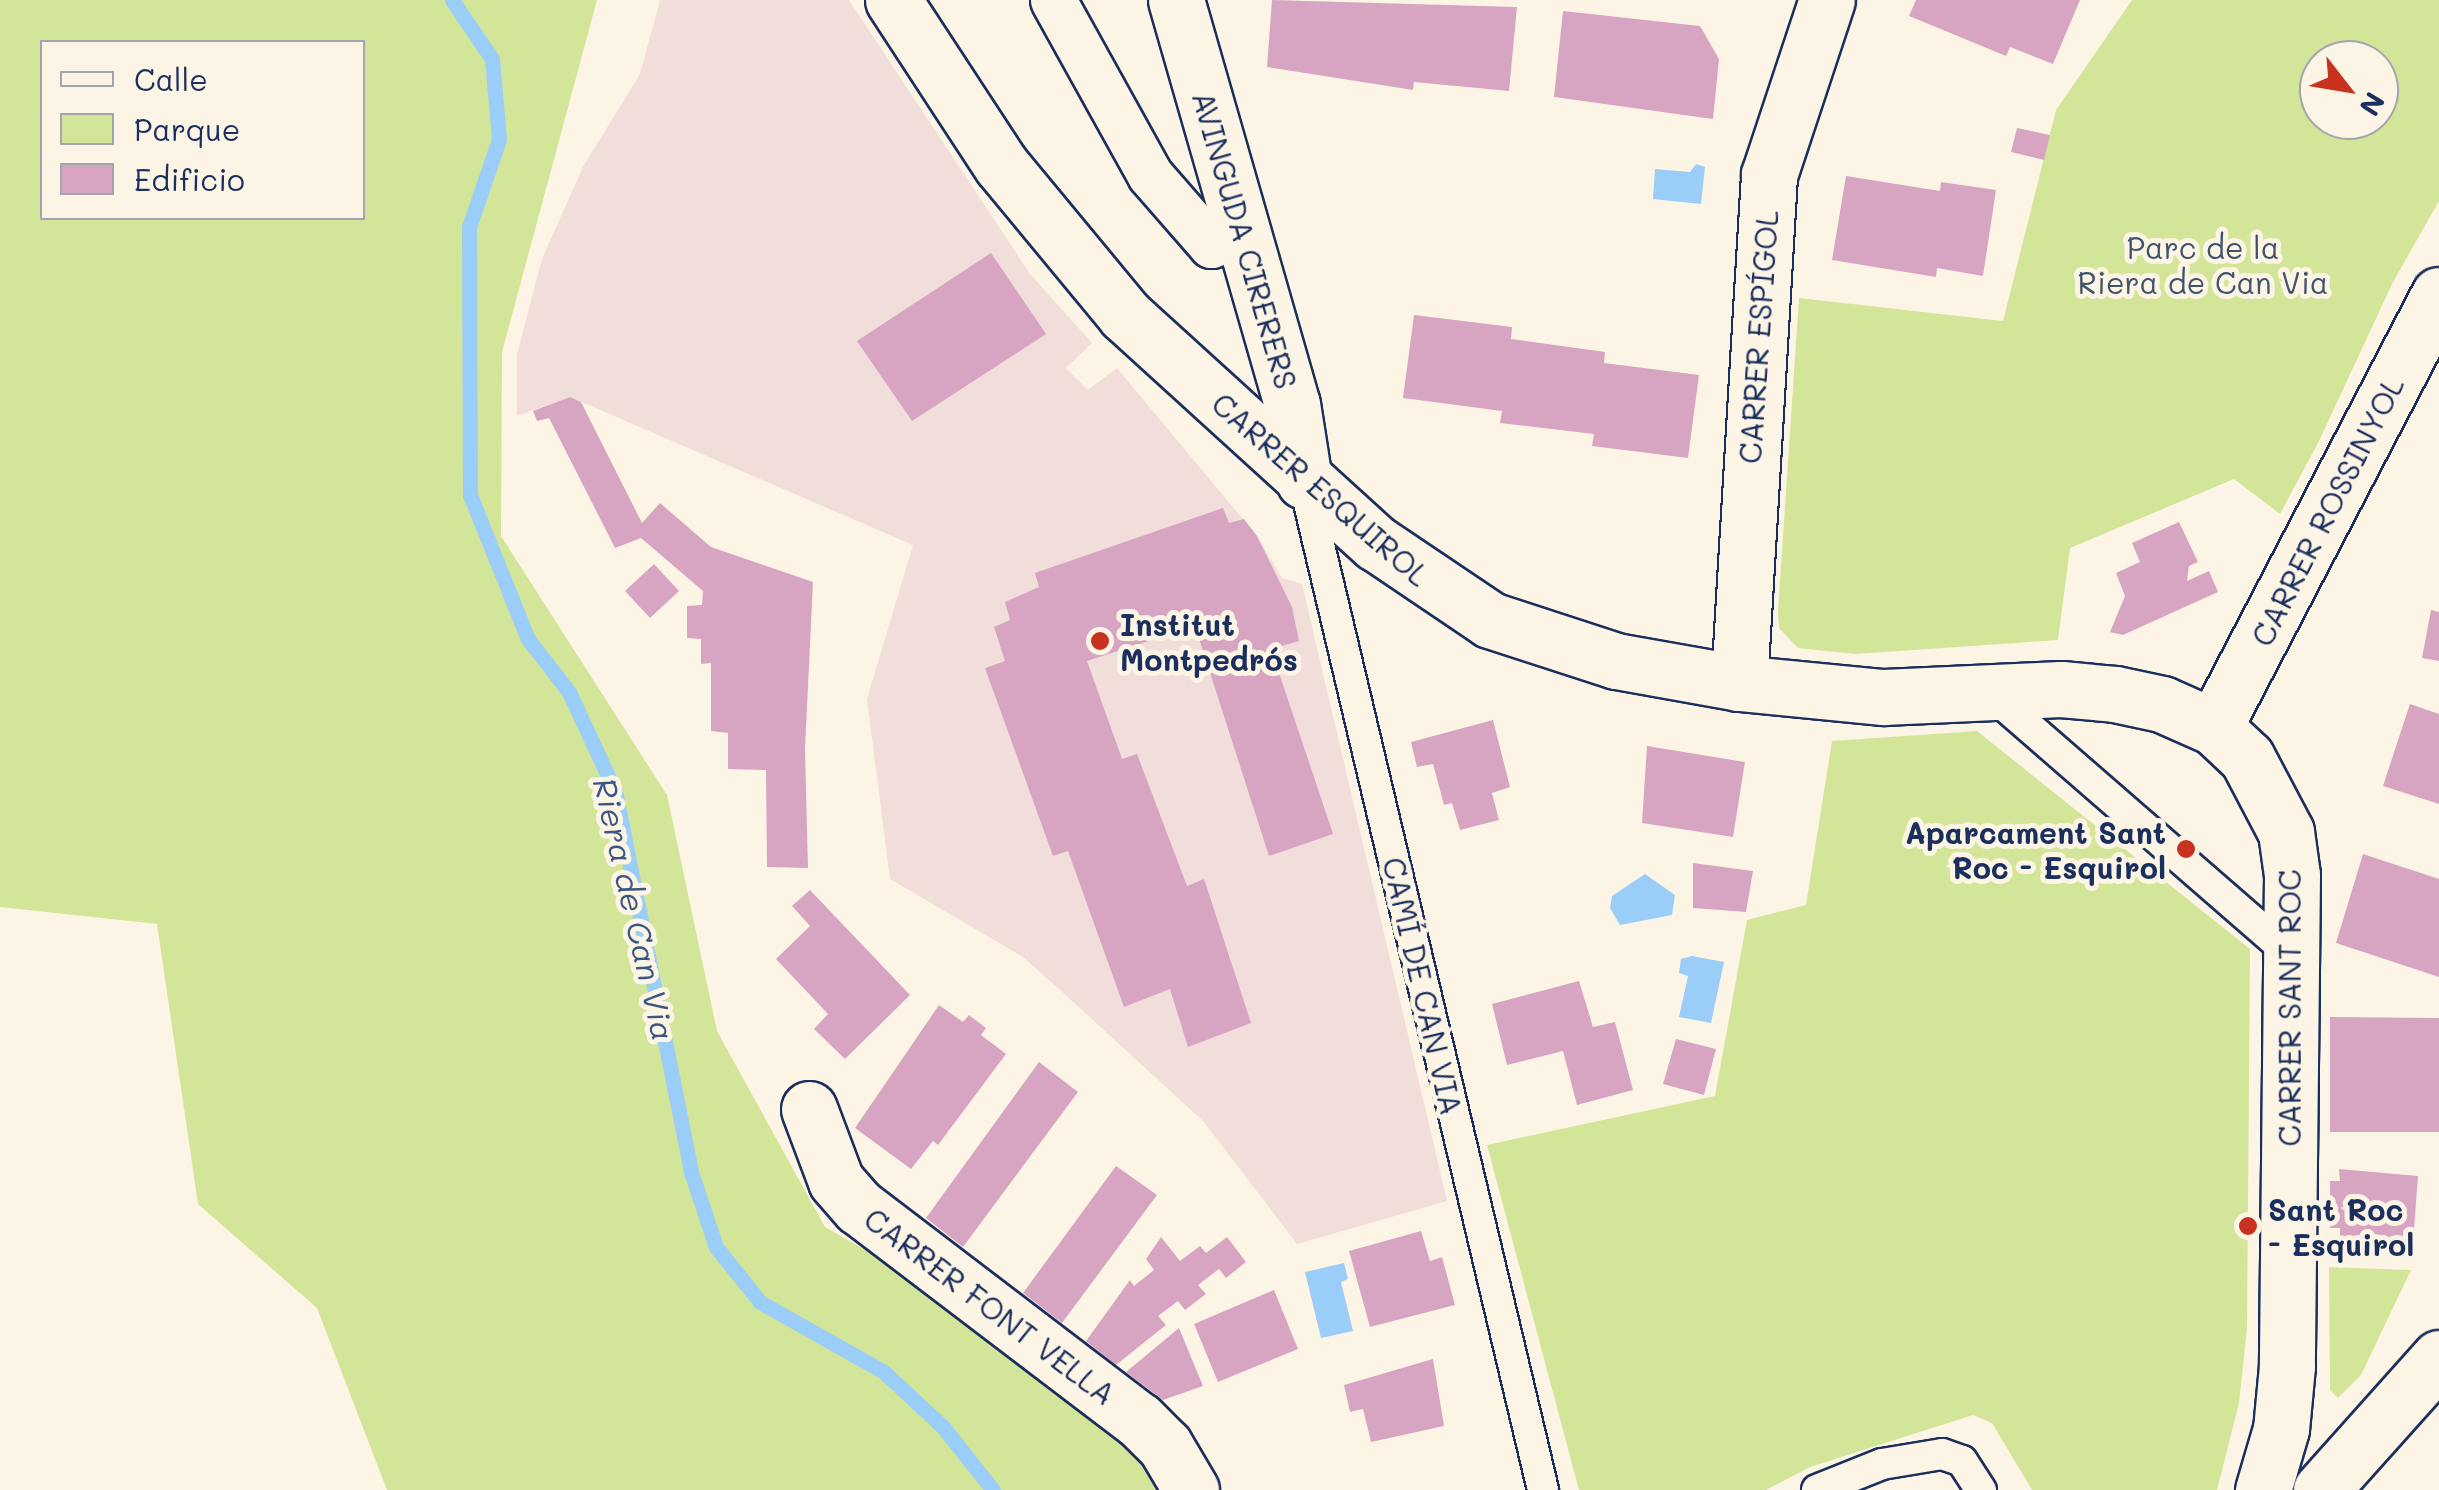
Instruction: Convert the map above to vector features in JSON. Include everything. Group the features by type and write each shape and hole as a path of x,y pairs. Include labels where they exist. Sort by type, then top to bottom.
{"street":[{"name":"CARRER ESQUIROL","path":"893,0 1001,165 1125,315 1376,544 1490,620 1616,661 1739,683 1883,697 2115,694 2162,704 2214,727"},
{"path":"1053,0 1150,176 1211,244 1243,234"},
{"name":"AVINGUDA CIRERERS","path":"1176,0 1292,404 1304,481"},
{"name":"CARRER ESPÍGOL","path":"1739,683 1769,175 1811,2"},
{"name":"CARRER ROSSINYOL","path":"2214,727 2439,295"},
{"name":"CARRER SANT ROC","path":"2214,727 2270,791 2286,832 2292,956 2286,1366 2280,1428 2264,1490"},
{"name":"CARRER FONT VELLA","path":"809,1109 836,1181 859,1207 1139,1420 1165,1446 1190,1490"},
{"path":"2321,1490 2439,1357"}],"lane":[{"name":"CAMÍ DE CAN VIA","path":"1304,481 1542,1490"},
{"path":"1990,694 2292,956"},
{"path":"1817,1490 1882,1464 1942,1454 1962,1460 1981,1490"}],"shaded area":[{"name":"Institut Montpedrós","path":"660,0 849,0 1030,274 1092,343 1066,368 1088,390 1117,368 1257,536 1282,578 1302,584 1447,1201 1297,1244 1204,1122 1069,998 1023,957 890,879 867,699 913,545 570,397 517,416 517,354 542,259 583,167 640,74"}],"green space":[{"path":"0,0 597,0 502,352 501,536 667,795 717,1031 825,1227 959,1304 1133,1435 1167,1490 387,1490 317,1308 198,1204 157,924 0,907"},
{"name":"Parc de la Riera de Can Via","path":"2132,0 2439,0 2439,201 2393,282 2319,441 2280,514 2234,479 2070,548 2058,640 1855,654 1798,648 1779,628 1778,611 1799,298 2003,321 2056,110"},
{"path":"1977,731 2250,949 2247,1329 2239,1403 2217,1490 2032,1490 1992,1423 1973,1415 1810,1467 1766,1490 1579,1490 1487,1145 1715,1096 1747,920 1806,905 1832,741"},
{"path":"2329,1267 2411,1270 2361,1375 2338,1398 2330,1390"}],"water":[{"path":"1696,164 1705,167 1701,204 1653,199 1655,169 1690,172"},
{"path":"1645,874 1675,895 1672,915 1620,925 1610,908 1612,896"},
{"path":"1692,956 1724,962 1711,1023 1679,1017 1688,976 1679,973 1681,959"},
{"path":"1344,1263 1348,1279 1341,1282 1353,1331 1321,1338 1305,1272"}],"building":[{"path":"1272,0 1517,7 1509,91 1414,82 1413,90 1267,67"},
{"path":"1916,0 2080,0 2053,64 2010,47 2006,56 1909,16"},
{"path":"1563,11 1700,26 1719,59 1713,119 1554,97"},
{"path":"2017,128 2050,135 2044,160 2011,152"},
{"path":"1846,176 1940,191 1941,182 1996,190 1983,276 1937,268 1936,277 1832,260"},
{"path":"991,253 1046,334 912,421 857,341"},
{"path":"1414,315 1512,327 1511,339 1605,352 1604,363 1699,375 1688,458 1592,446 1594,434 1500,423 1502,411 1403,398"},
{"path":"570,397 581,402 642,523 660,503 711,547 813,582 805,749 808,868 767,867 766,770 728,769 728,733 711,731 711,663 701,664 701,639 687,638 687,606 702,605 703,591 641,538 615,548 549,418 537,421 533,411"},
{"path":"1223,508 1229,523 1244,519 1257,536 1292,607 1299,641 1271,649 1333,834 1269,856 1195,626 1087,661 1122,759 1137,754 1187,886 1204,879 1251,1023 1188,1047 1170,989 1124,1007 1068,851 1053,856 985,668 1005,661 994,627 1010,620 1005,602 1039,587 1035,573"},
{"path":"2179,522 2198,562 2189,566 2187,581 2209,571 2218,592 2123,635 2110,632 2125,596 2116,573 2140,562 2132,543"},
{"path":"654,564 679,591 650,618 625,591"},
{"path":"2431,610 2439,612 2439,661 2422,658"},
{"path":"2410,704 2439,714 2439,804 2383,786"},
{"path":"1493,720 1510,787 1492,793 1499,820 1460,830 1452,803 1444,805 1433,764 1417,767 1411,742"},
{"path":"1647,746 1745,762 1733,837 1642,823"},
{"path":"2363,854 2439,879 2439,977 2336,943"},
{"path":"1693,863 1753,871 1746,912 1693,908"},
{"path":"810,890 910,995 845,1059 814,1029 828,1014 776,959 810,926 792,906"},
{"path":"1579,981 1593,1027 1615,1022 1633,1090 1577,1105 1563,1051 1507,1065 1492,1004"},
{"path":"939,1005 963,1022 969,1015 986,1028 981,1035 1006,1054 938,1145 933,1141 911,1169 855,1128"},
{"path":"2330,1017 2439,1018 2439,1132 2330,1132"},
{"path":"1676,1039 1716,1049 1704,1095 1663,1084"},
{"path":"1039,1062 1078,1092 963,1247 926,1218"},
{"path":"1116,1166 1157,1195 1062,1323 1023,1293"},
{"path":"2339,1169 2418,1176 2413,1243 2340,1243 2340,1228 2330,1228 2330,1181 2340,1181"},
{"path":"1421,1231 1430,1261 1442,1257 1455,1305 1370,1327 1349,1251"},
{"path":"1161,1237 1180,1261 1200,1246 1206,1253 1227,1237 1246,1262 1226,1278 1219,1269 1198,1285 1206,1294 1185,1310 1178,1301 1158,1316 1166,1325 1116,1365 1086,1341 1130,1280 1134,1286 1154,1270 1146,1259"},
{"path":"1274,1290 1298,1349 1218,1382 1194,1324"},
{"path":"1179,1328 1203,1386 1163,1400 1126,1372"},
{"path":"1433,1359 1444,1426 1371,1442 1363,1409 1350,1412 1344,1385"}],"waterway":[{"name":"Riera de Can Via","path":"452,0 492,59 499,139 469,227 470,495 528,639 569,692 615,791 692,1175 716,1247 760,1302 884,1372 943,1427 993,1490"}],"place":[{"name":"Institut Montpedrós","path":"1100,641"},
{"name":"Aparcament Sant Roc - Esquirol","path":"2186,849"},
{"name":"Sant Roc - Esquirol","path":"2248,1226"}]}
